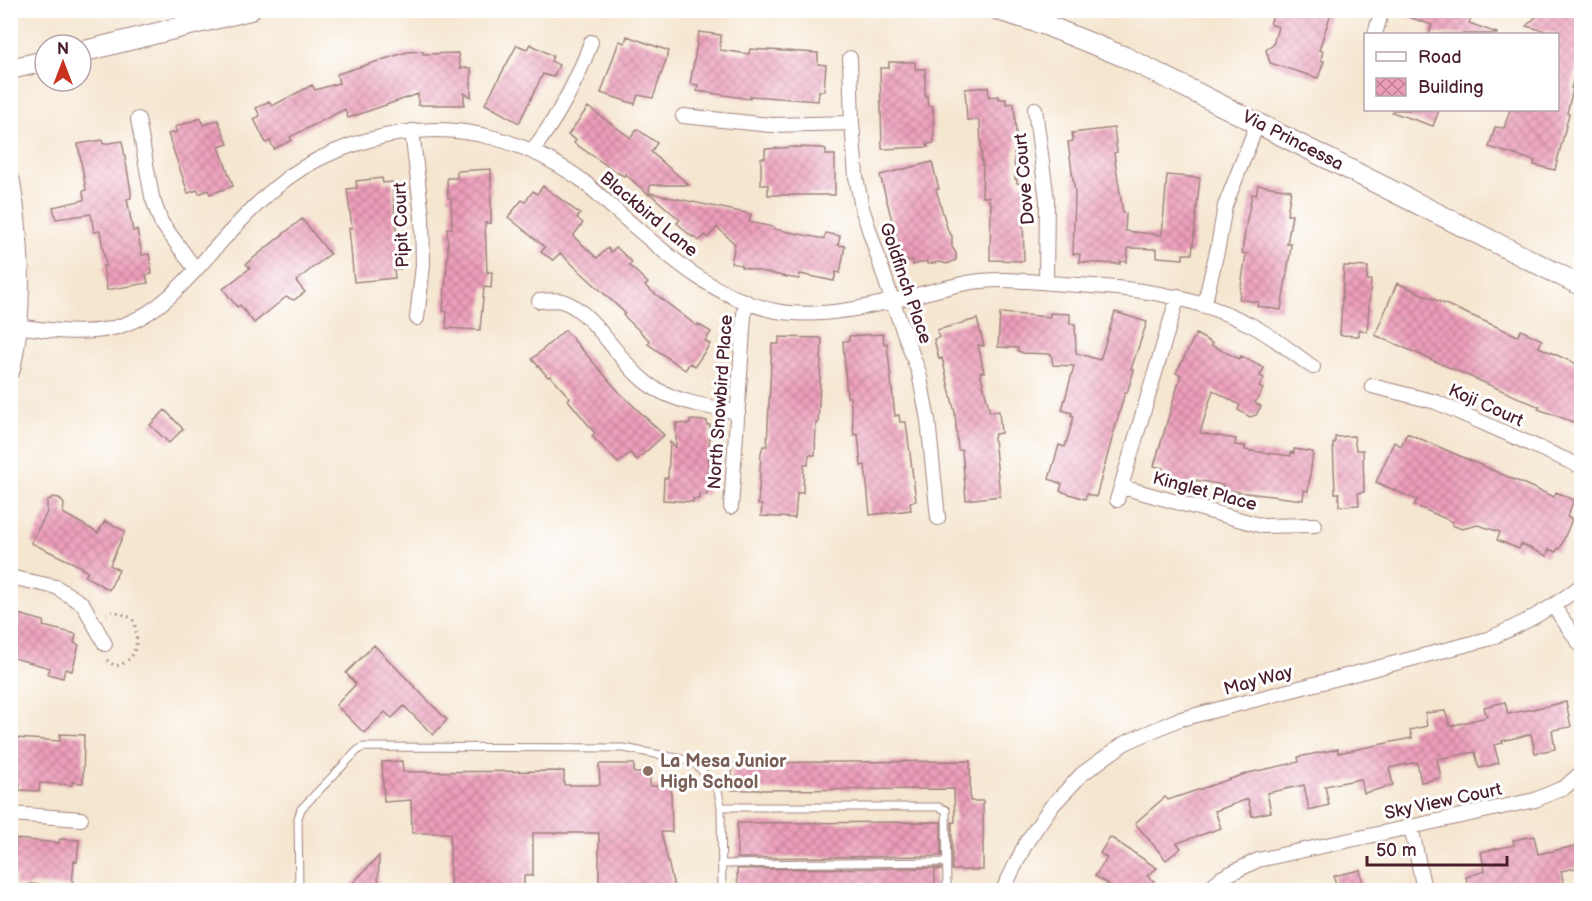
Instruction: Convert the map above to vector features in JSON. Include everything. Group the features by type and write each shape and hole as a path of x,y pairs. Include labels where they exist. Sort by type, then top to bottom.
{"street":[{"path":"93,49 250,10"},
{"name":"Via Princessa","path":"998,10 1043,24 1125,57 1581,286"},
{"path":"1375,33 1382,10"},
{"path":"532,151 570,93 582,69 591,42"},
{"name":"Goldfinch Place","path":"850,58 852,123 861,208 918,373 928,420 938,518"},
{"path":"10,69 33,64"},
{"name":"Dove Court","path":"1035,109 1047,200 1046,282"},
{"path":"682,116 771,125 852,123"},
{"path":"138,119 152,197 161,222 196,270"},
{"path":"1204,306 1225,206 1257,122"},
{"name":"Blackbird Lane","path":"14,326 96,331 125,325 153,310 173,294 242,219 278,185 313,163 344,148 377,138 412,131 442,130 472,133 504,140 532,151 580,179 670,257 703,282 776,311 821,314 967,282 999,280 1134,288 1178,296 1255,327 1313,367"},
{"name":"Pipit Court","path":"412,131 422,216 423,265 417,318"},
{"path":"10,182 17,223 14,326 10,369"},
{"name":"Kinglet Place","path":"1178,296 1119,494 1263,526 1315,525"},
{"path":"539,301 561,301 581,311 634,373 654,388 685,402 738,412"},
{"name":"North Snowbird Place","path":"731,507 746,301"},
{"name":"Koji Court","path":"1372,386 1436,402 1581,467"},
{"path":"10,577 56,587 83,604 105,644"},
{"name":"May Way","path":"1002,890 1026,843 1050,808 1082,774 1125,743 1177,720 1488,639 1526,623 1554,607 1581,585"},
{"path":"1554,607 1581,647"},
{"name":"Sky View Court","path":"1207,891 1221,878 1258,860 1535,800 1565,787 1581,772"},
{"path":"10,814 81,819"},
{"path":"1411,826 1424,891"}],"lane":[{"path":"299,891 298,818 301,809 363,747 633,748 682,759 698,766 710,778 718,791 721,807 722,891"},
{"path":"721,807 939,807 946,810 947,891"},
{"path":"721,864 947,862"}],"building":[{"path":"1275,10 1332,10 1319,50 1323,51 1321,60 1324,61 1318,78 1270,63 1266,50 1273,45 1278,27 1270,24"},
{"path":"1398,10 1474,10 1469,23 1497,33 1429,33 1432,25 1397,13"},
{"path":"1539,10 1563,10 1581,15 1581,50 1571,88 1573,89 1567,113 1569,114 1555,170 1534,165 1535,161 1489,147 1495,127 1504,128 1510,111 1559,111 1559,33 1526,26 1538,15"},
{"path":"699,32 721,35 720,50 749,54 750,49 818,53 818,64 826,65 824,91 819,91 818,101 750,96 750,99 697,91 698,85 690,84"},
{"path":"627,36 669,51 653,98 638,95 635,104 601,93 619,41 625,43"},
{"path":"530,44 553,56 551,61 559,65 553,77 543,74 519,123 485,104 517,45 527,49"},
{"path":"423,51 423,54 458,53 460,68 471,68 471,97 464,93 464,105 418,105 418,94 348,118 345,109 290,137 292,140 274,149 270,141 266,143 254,119 260,116 256,108 269,101 272,106 312,85 315,90 339,83 337,74 407,52"},
{"path":"889,62 915,62 915,69 925,69 925,96 927,96 928,106 933,106 934,143 927,144 928,147 882,149 880,68 889,68"},
{"path":"988,87 989,97 999,96 999,99 1006,99 1006,104 1014,103 1017,148 1014,149 1015,179 1017,183 1027,185 1027,211 1023,211 1024,261 990,260 991,203 989,197 982,197 983,166 980,125 978,120 967,120 965,89"},
{"path":"588,107 631,138 637,129 657,143 651,152 689,185 650,185 649,195 625,174 624,176 618,173 574,143 576,140 568,135"},
{"path":"1392,111 1439,111 1433,126"},
{"path":"201,118 203,125 218,120 228,144 219,147 233,186 210,194 208,190 199,194 198,190 188,193 168,134 177,132 175,127"},
{"path":"1114,128 1117,152 1114,153 1123,213 1126,214 1125,231 1162,235 1167,175 1200,178 1192,254 1183,254 1183,259 1157,257 1157,249 1128,248 1127,262 1120,261 1120,264 1079,262 1080,254 1073,254 1075,193 1068,142 1073,141 1072,133"},
{"path":"102,140 103,144 122,141 131,191 131,198 127,199 133,231 137,230 142,255 149,254 152,274 146,275 148,283 107,290 103,266 106,266 100,231 94,232 91,214 56,219 53,207 84,200 83,191 86,190 78,144"},
{"path":"822,148 826,149 826,155 835,155 835,195 768,195 768,185 761,185 761,158 765,158 765,149"},
{"path":"932,162 939,189 936,189 948,231 952,236 952,247 956,253 956,260 947,264 940,262 927,264 927,261 913,265 912,260 903,262 880,175"},
{"path":"491,169 491,223 485,223 487,272 492,272 491,288 484,287 480,330 446,328 447,312 443,311 448,252 447,228 452,228 451,198 448,198 447,178 457,178 457,171"},
{"path":"382,178 383,183 392,182 400,269 394,269 395,278 354,282 349,228 352,228 347,189 357,188 356,181"},
{"path":"1258,185 1291,190 1287,215 1292,215 1287,244 1291,244 1281,310 1257,306 1258,302 1239,299 1246,254 1242,253 1246,225 1252,194 1256,195"},
{"path":"543,186 580,214 577,218 583,223 573,236 597,258 608,248 611,252 616,247 632,262 629,265 648,283 645,286 697,326 698,324 711,332 705,341 710,344 695,366 690,363 685,370 648,344 650,341 623,315 625,313 560,253 553,260 541,252 545,247 508,217 522,200 525,202 533,191 537,194"},
{"path":"649,193 751,214 749,222 774,227 774,229 824,239 826,233 840,236 838,245 845,246 840,273 836,272 834,281 800,274 799,279 731,263 735,244 717,227 708,238 705,235 699,241 677,223 680,220"},
{"path":"302,219 330,254 296,281 305,292 294,300 286,297 254,323 223,289 250,268 246,264"},
{"path":"1344,266 1368,267 1367,280 1371,280 1367,332 1359,329 1359,336 1340,335"},
{"path":"1397,283 1518,336 1521,330 1542,340 1539,347 1581,366 1581,425 1538,409 1540,407 1375,335"},
{"path":"1115,312 1147,322 1131,369 1134,370 1127,393 1125,392 1096,497 1087,494 1085,499 1060,491 1062,484 1049,479 1059,445 1065,447 1074,416 1062,410 1074,366 1053,365 1051,354 1023,353 1018,351 1018,348 998,347 1000,313 1050,317 1050,313 1070,314 1070,324 1075,324 1076,353 1100,360"},
{"path":"977,319 984,346 978,345 984,372 980,372 990,412 999,411 1001,433 995,434 994,439 1000,496 966,500 962,450 958,450 955,413 942,358 939,359 934,339 939,338 937,330"},
{"path":"565,330 619,392 664,435 637,460 630,453 618,463 592,436 595,433 568,400 570,398 532,359"},
{"path":"883,334 884,344 887,343 895,416 899,415 900,422 906,422 916,501 910,502 911,510 870,515 865,465 861,466 858,434 854,435 850,397 847,397 843,341 849,341 849,336"},
{"path":"1196,334 1212,343 1211,345 1239,359 1241,356 1264,368 1260,376 1264,378 1259,387 1263,389 1255,403 1261,406 1256,415 1250,417 1238,410 1240,405 1213,390 1200,433 1236,439 1235,445 1245,446 1245,450 1291,456 1294,449 1313,452 1308,491 1304,490 1303,500 1222,490 1223,485 1196,480 1194,486 1171,479 1172,475 1162,472 1163,468 1154,466 1181,375 1176,373"},
{"path":"779,337 820,338 822,340 815,455 809,455 808,465 804,464 803,493 797,493 795,518 761,516 762,505 758,505 761,453 763,446 767,446 772,344 779,344"},
{"path":"165,410 183,429 169,443 150,425"},
{"path":"690,420 707,421 707,425 710,425 707,495 699,494 699,499 693,499 693,502 663,500 664,478 668,478 670,442 676,447 676,423 690,424"},
{"path":"1407,433 1554,497 1556,492 1574,500 1567,517 1572,519 1560,549 1558,548 1556,552 1549,549 1547,556 1521,544 1519,549 1497,540 1500,532 1478,525 1462,529 1452,525 1453,522 1414,505 1417,500 1376,482 1394,442 1401,446"},
{"path":"1354,436 1356,450 1363,450 1364,492 1358,493 1359,505 1339,506 1339,493 1335,493 1333,443 1335,443 1335,437"},
{"path":"53,497 59,498 64,504 63,513 98,533 105,521 125,531 110,565 119,570 109,590 85,576 88,572 82,567 31,543 47,512 47,501"},
{"path":"18,614 44,621 43,626 76,634 74,643 79,645 72,671 65,669 63,678 48,674 50,668 10,657 10,622 15,623"},
{"path":"374,645 447,720 433,735 404,706 392,718 385,712 364,733 336,705 356,684 346,673"},
{"path":"1505,702 1508,714 1566,702 1571,727 1552,730 1555,749 1535,753 1531,734 1502,741 1503,743 1494,745 1499,763 1479,768 1475,752 1437,759 1441,778 1421,782 1417,762 1389,768 1393,785 1384,788 1364,793 1361,779 1325,786 1329,805 1309,810 1304,785 1267,793 1271,812 1252,816 1248,799 1215,811 1221,828 1177,843 1181,848 1166,860 1135,823 1165,797 1168,800 1248,773 1299,762 1298,757 1338,749 1338,753 1412,738 1410,730 1427,726 1425,713 1445,711 1450,726 1487,717 1484,707"},
{"path":"60,734 84,735 83,783 72,782 72,785 40,783 39,791 19,790 20,784 12,783 16,738 60,741"},
{"path":"402,761 403,772 564,771 564,785 600,785 599,764 634,764 634,773 650,773 650,786 671,786 672,832 661,832 675,891 599,891 599,833 533,833 533,876 524,876 524,891 450,891 450,833 412,833 411,800 384,802 382,762"},
{"path":"970,761 970,801 983,801 983,870 952,870 952,822 955,822 954,789 732,790 732,763"},
{"path":"941,822 941,856 737,858 737,823"},
{"path":"1534,836 1538,854 1581,845 1581,867 1561,871 1564,884 1559,885 1560,891 1469,891 1466,877 1485,871 1481,852 1514,845 1513,840"},
{"path":"1110,837 1157,868 1147,876 1154,881 1148,891 1118,891 1095,876 1107,858 1100,853"},
{"path":"16,839 59,843 60,839 79,840 77,862 74,861 72,887 15,885 16,876 10,875 10,849 15,850"},
{"path":"379,856 378,891 345,891"},
{"path":"941,868 941,870 935,870 935,891 738,891 737,869"},
{"path":"1360,870 1364,891 1337,891 1334,876"}],"place":[{"name":"La Mesa Junior High School","path":"648,771"}]}
